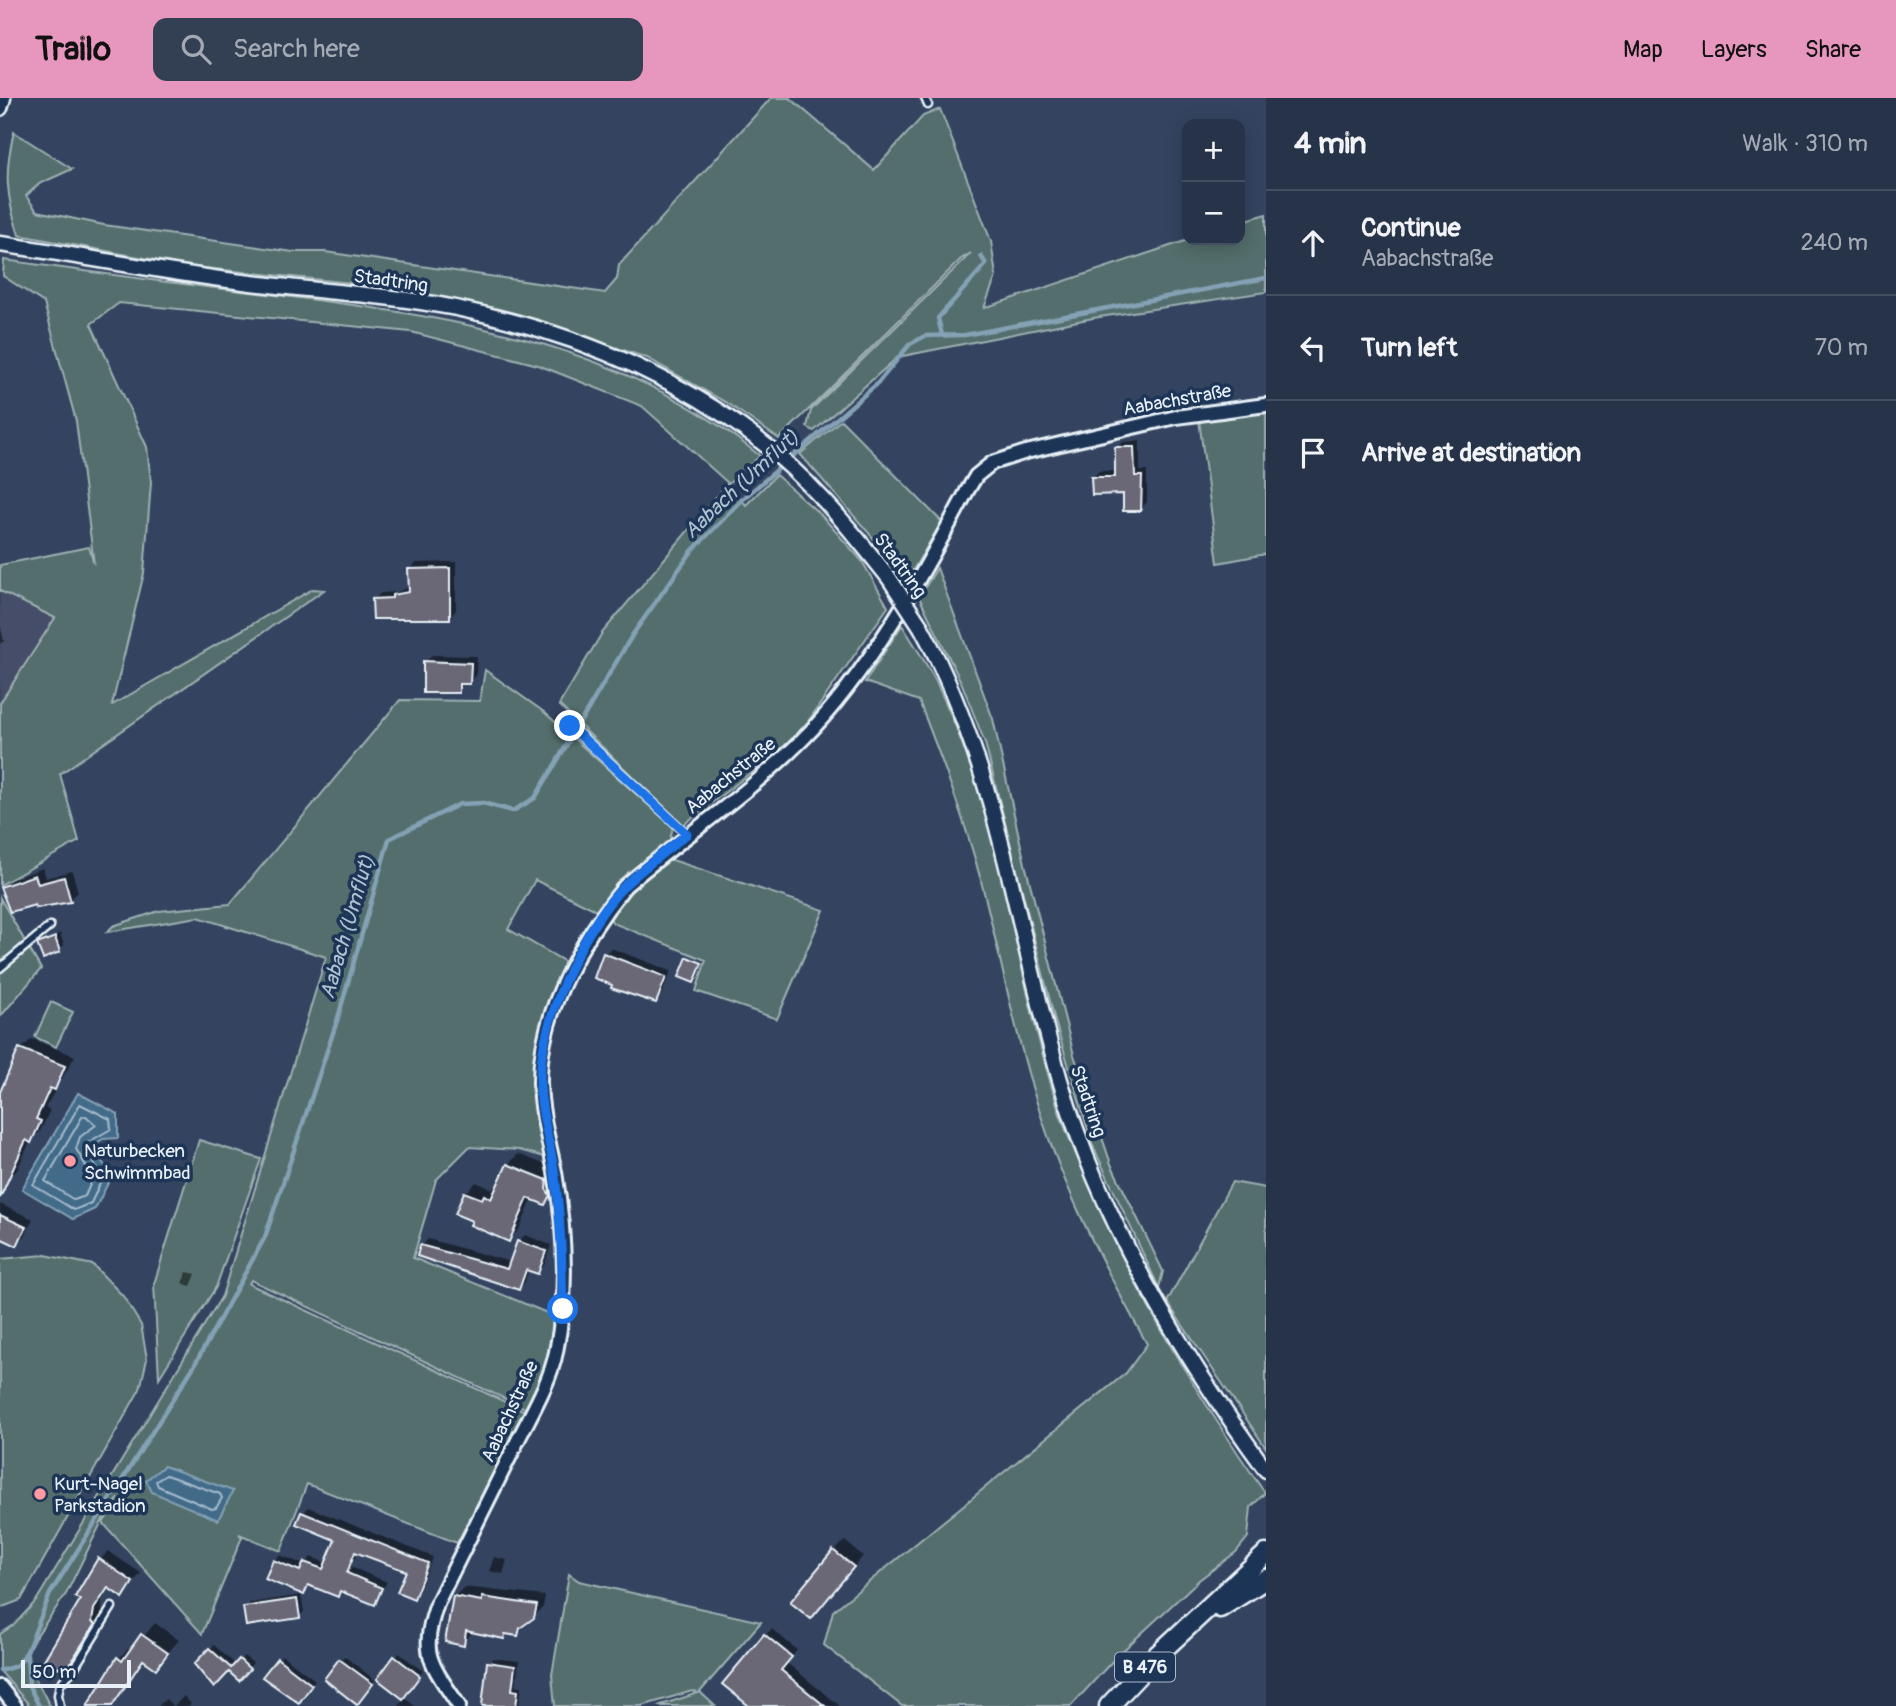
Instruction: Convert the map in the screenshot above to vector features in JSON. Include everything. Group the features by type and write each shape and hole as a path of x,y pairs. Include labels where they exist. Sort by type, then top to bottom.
{"main road":[{"name":"B 476","path":"1109,1706 1184,1630 1266,1554"},
{"path":"1184,1630 1266,1579"}],"street":[{"path":"0,108 3,98"},
{"name":"Stadtring","path":"0,244 250,283 454,308 521,324 590,346 689,391 756,438 807,482 844,521 890,578 921,627 965,719 985,778 1060,1082 1107,1204 1171,1329 1266,1470"},
{"name":"Aabachstraße","path":"459,1706 432,1665 428,1652 428,1628 438,1601 538,1400 556,1355 563,1309 561,1237 555,1174 542,1111 540,1080 545,1046 556,1004 604,912 625,886 803,739 835,701 910,594 976,476 992,463 1102,432 1176,417 1266,405"},
{"path":"0,1687 15,1706"}],"lane":[{"path":"567,723 687,834"},
{"path":"0,968 50,926"},
{"path":"60,1706 60,1684 73,1670 112,1607"}],"shaded area":[{"path":"0,591 55,618 0,703"}],"green space":[{"path":"771,98 790,98 874,170 923,116 940,109 991,241 996,276 984,308 1182,242 1182,245 1245,245 1245,220 1266,214 1266,292 1093,318 898,357 814,431 807,427 811,410 971,253 961,259 779,439 727,403 647,358 529,318 401,288 194,267 19,235 11,208 8,184 14,132 72,169 39,184 26,196 37,211 104,225 293,252 325,252 605,293 617,279 619,265"},
{"path":"4,260 379,309 514,336 579,356 642,382 702,415 760,456 728,484 746,505 776,475 821,515 862,561 888,607 797,737 683,825 559,705 602,633 728,483 642,406 538,365 411,332 119,303 91,324 147,447 151,482 144,573 112,705 313,589 324,590 60,774 79,841 0,885 0,703 55,618 0,591 0,565 89,547 94,564 76,421 44,303 3,276"},
{"path":"1266,413 1266,554 1218,563 1199,420"},
{"path":"841,420 942,522 908,578 800,454"},
{"path":"937,568 993,719 1025,864 1074,1055 1111,1164 1163,1271 1159,1288 1093,1146 1055,1021 985,743 962,684 919,597"},
{"path":"902,625 937,684 959,735 977,788 1006,895 1044,1058 1071,1143 1123,1259 1166,1339 1265,1493 1251,1507 1248,1537 1236,1552 1199,1580 1117,1656 1071,1706 902,1706 824,1645 833,1611 1126,1373 1147,1344 1086,1226 1047,1135 1021,1047 974,855 919,701 865,682"},
{"path":"485,670 544,712 673,827 669,843 621,882 598,911 535,880 508,929 569,964 537,1065 536,1112 549,1158 519,1150 469,1147 436,1180 413,1258 557,1317 546,1366 527,1409 251,1280 249,1284 525,1411 457,1543 307,1484 281,1551 239,1534 242,1537 202,1634 103,1523 119,1498 103,1519 66,1594 23,1655 50,1706 30,1706 0,1671 0,1634 14,1625 36,1601 222,1296 326,957 198,917 107,932 113,926 159,911 230,904 400,700 480,701"},
{"path":"666,858 824,910 777,1019 696,991 706,960 613,923 608,916 622,898"},
{"path":"0,898 41,969 0,1017"},
{"path":"51,1002 73,1012 56,1047 35,1037"},
{"path":"199,1140 261,1159 216,1287 159,1378 154,1284"},
{"path":"1232,1182 1266,1188 1266,1448 1167,1302"},
{"name":"Kurt-Nagel Parkstadion","path":"45,1255 93,1265 123,1296 141,1325 147,1359 140,1389 21,1600 0,1608 0,1259"},
{"path":"569,1574 579,1581 761,1622 700,1692 715,1706 658,1706 698,1693 692,1691 642,1706 555,1706 552,1675"}],"water":[{"name":"Naturbecken Schwimmbad","path":"78,1093 118,1114 118,1138 103,1139 91,1147 112,1175 95,1209 73,1219 22,1189"},
{"path":"164,1466 233,1491 218,1520 152,1492 146,1480"}],"building":[{"path":"1115,447 1134,447 1135,476 1142,476 1141,511 1123,511 1123,494 1092,495 1091,477 1115,477"},
{"path":"450,568 450,619 373,619 372,599 392,598 392,595 409,592 408,569"},
{"path":"423,661 471,663 470,684 459,684 459,693 423,693"},
{"path":"35,875 38,884 64,877 71,902 36,908 35,905 10,912 0,887"},
{"path":"55,937 60,952 43,959 37,944"},
{"path":"603,953 666,977 656,1003 611,988 612,985 594,978"},
{"path":"687,957 702,963 694,983 679,977"},
{"path":"19,1048 65,1066 55,1090 50,1088 36,1119 41,1121 31,1143 26,1140 0,1198 0,1092"},
{"path":"507,1164 547,1180 546,1189 550,1195 545,1205 528,1198 509,1242 470,1225 472,1221 455,1214 464,1192 482,1199 484,1195 491,1199"},
{"path":"0,1215 26,1227 17,1246 0,1238"},
{"path":"517,1241 546,1251 538,1274 526,1270 519,1290 417,1256 420,1245 507,1269"},
{"path":"301,1512 428,1563 414,1599 397,1592 406,1571 355,1552 347,1573 382,1588 375,1605 340,1591 338,1597 308,1585 304,1595 265,1579 273,1560 300,1571 304,1562 323,1569 335,1540 296,1524"},
{"path":"833,1550 854,1567 811,1619 790,1602"},
{"path":"98,1558 133,1582 123,1598 108,1588 94,1609 92,1622 95,1624 69,1665 57,1668 44,1660 80,1600 75,1597"},
{"path":"453,1596 537,1605 534,1618 520,1628 518,1636 505,1634 504,1639 466,1631 464,1646 445,1642"},
{"path":"297,1599 300,1618 246,1626 243,1607"},
{"path":"141,1634 168,1653 156,1669 143,1660 112,1706 87,1706 117,1657 122,1661"},
{"path":"764,1634 792,1657 781,1670 825,1706 749,1706 722,1684"},
{"path":"209,1648 231,1668 239,1659 250,1669 239,1681 229,1672 214,1688 194,1664"},
{"path":"394,1656 420,1676 403,1699 377,1679"},
{"path":"277,1658 312,1685 299,1703 262,1677"},
{"path":"339,1659 373,1684 357,1705 324,1679"},
{"path":"487,1662 515,1666 512,1690 518,1691 516,1706 482,1706"}],"waterway":[{"path":"942,335 938,318 986,264 981,256"},
{"name":"Aabach (Umflut)","path":"0,1671 16,1666 26,1654 50,1594 194,1366 265,1237 337,1021 389,839 460,804 483,803 513,811 535,798 633,634 692,551 744,498 877,384 910,344 925,336 965,335 1266,278"},
{"path":"27,1655 29,1686 39,1706"}],"place":[{"name":"Naturbecken Schwimmbad","path":"70,1161"},
{"name":"Kurt-Nagel Parkstadion","path":"40,1494"}],"route":[{"path":"563,1309 561,1237 555,1174 542,1111 540,1080 545,1046 556,1004 576,961 604,912 625,886 687,834 570,726"}]}
